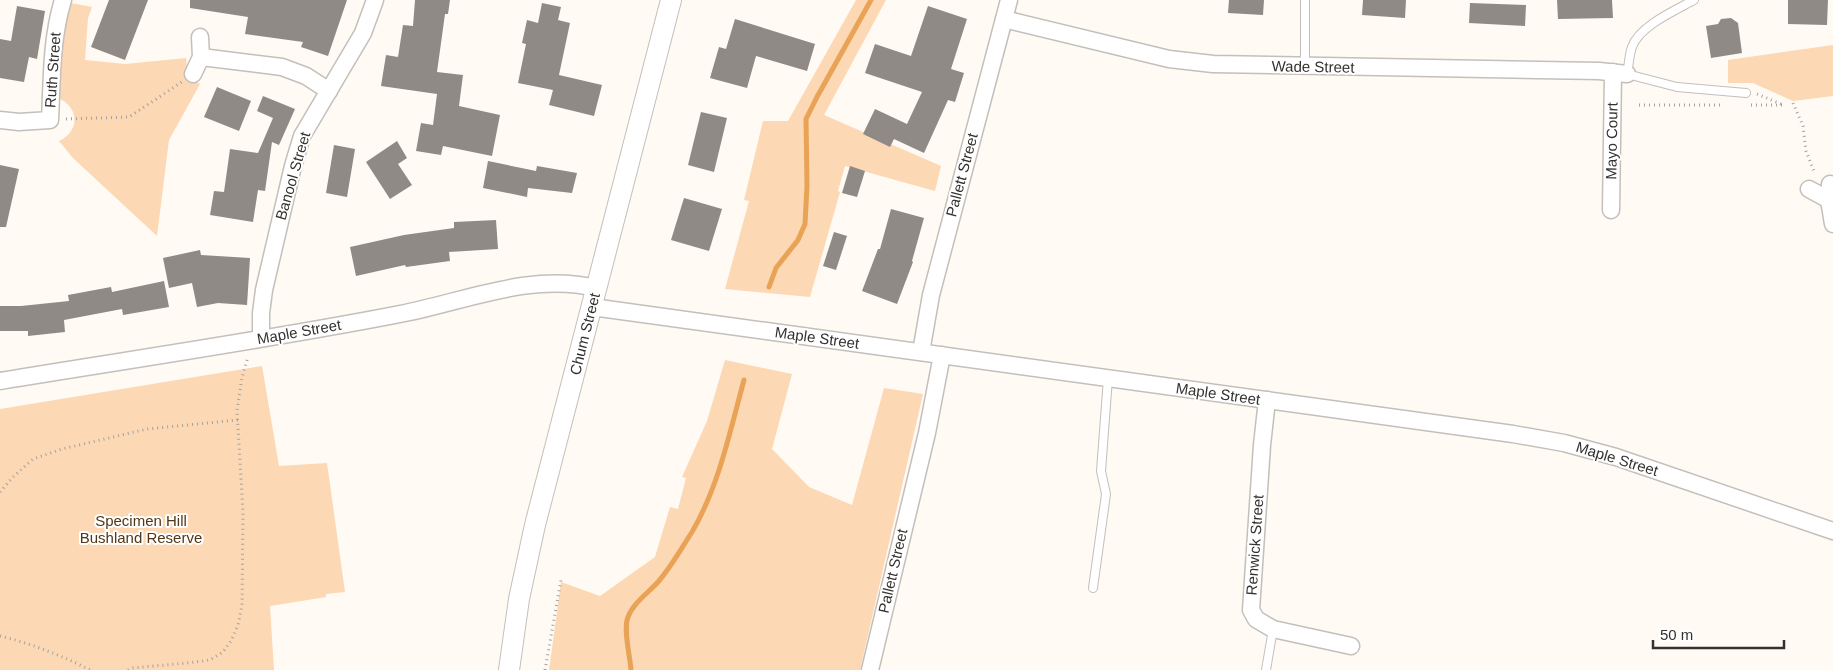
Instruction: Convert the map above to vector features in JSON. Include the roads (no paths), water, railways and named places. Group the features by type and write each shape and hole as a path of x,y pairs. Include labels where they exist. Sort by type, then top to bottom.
{"street":[{"name":"Ruth Street","path":"0,120 19,122 50,120 53,49 62,0"},
{"name":"Banool Street","path":"257,339 264,290 298,148 310,122 364,33 375,0"},
{"name":"Chum Street","path":"509,670 526,563 671,0"},
{"name":"Pallett Street","path":"921,352 931,295 1009,0"},
{"name":"Wade Street","path":"1004,19 1169,59 1212,64 1620,73"},
{"path":"193,74 201,56 200,37"},
{"path":"201,56 282,67 306,76 329,91"},
{"name":"Mayo Court","path":"1610,210 1620,73"},
{"path":"1808,189 1829,191 1833,224"},
{"name":"Maple Street","path":"0,381 402,314 481,294 523,286 560,282 578,284 594,297 921,352 1513,434 1564,443 1616,457 1833,531"},
{"name":"Pallett Street","path":"870,670 927,433 942,355"},
{"name":"Renwick Street","path":"1267,400 1262,445 1251,610 1256,619 1273,629 1351,646"}],"lane":[{"path":"1305,0 1305,67"},
{"path":"1620,73 1637,38 1660,19 1694,0"},
{"name":"Wade Street","path":"1620,73 1677,87 1746,93"},
{"path":"1093,588 1106,494 1101,471 1108,378"},
{"path":"1266,670 1273,629"}],"waterway":[{"path":"769,287 776,268 798,240 805,224 807,186 806,119 871,0"},
{"path":"631,670 626,635 628,617 637,603 667,570 692,532 710,496 723,458 744,380"}],"park label":[{"name":"Specimen Hill Bushland Reserve","path":"141,530"}]}
